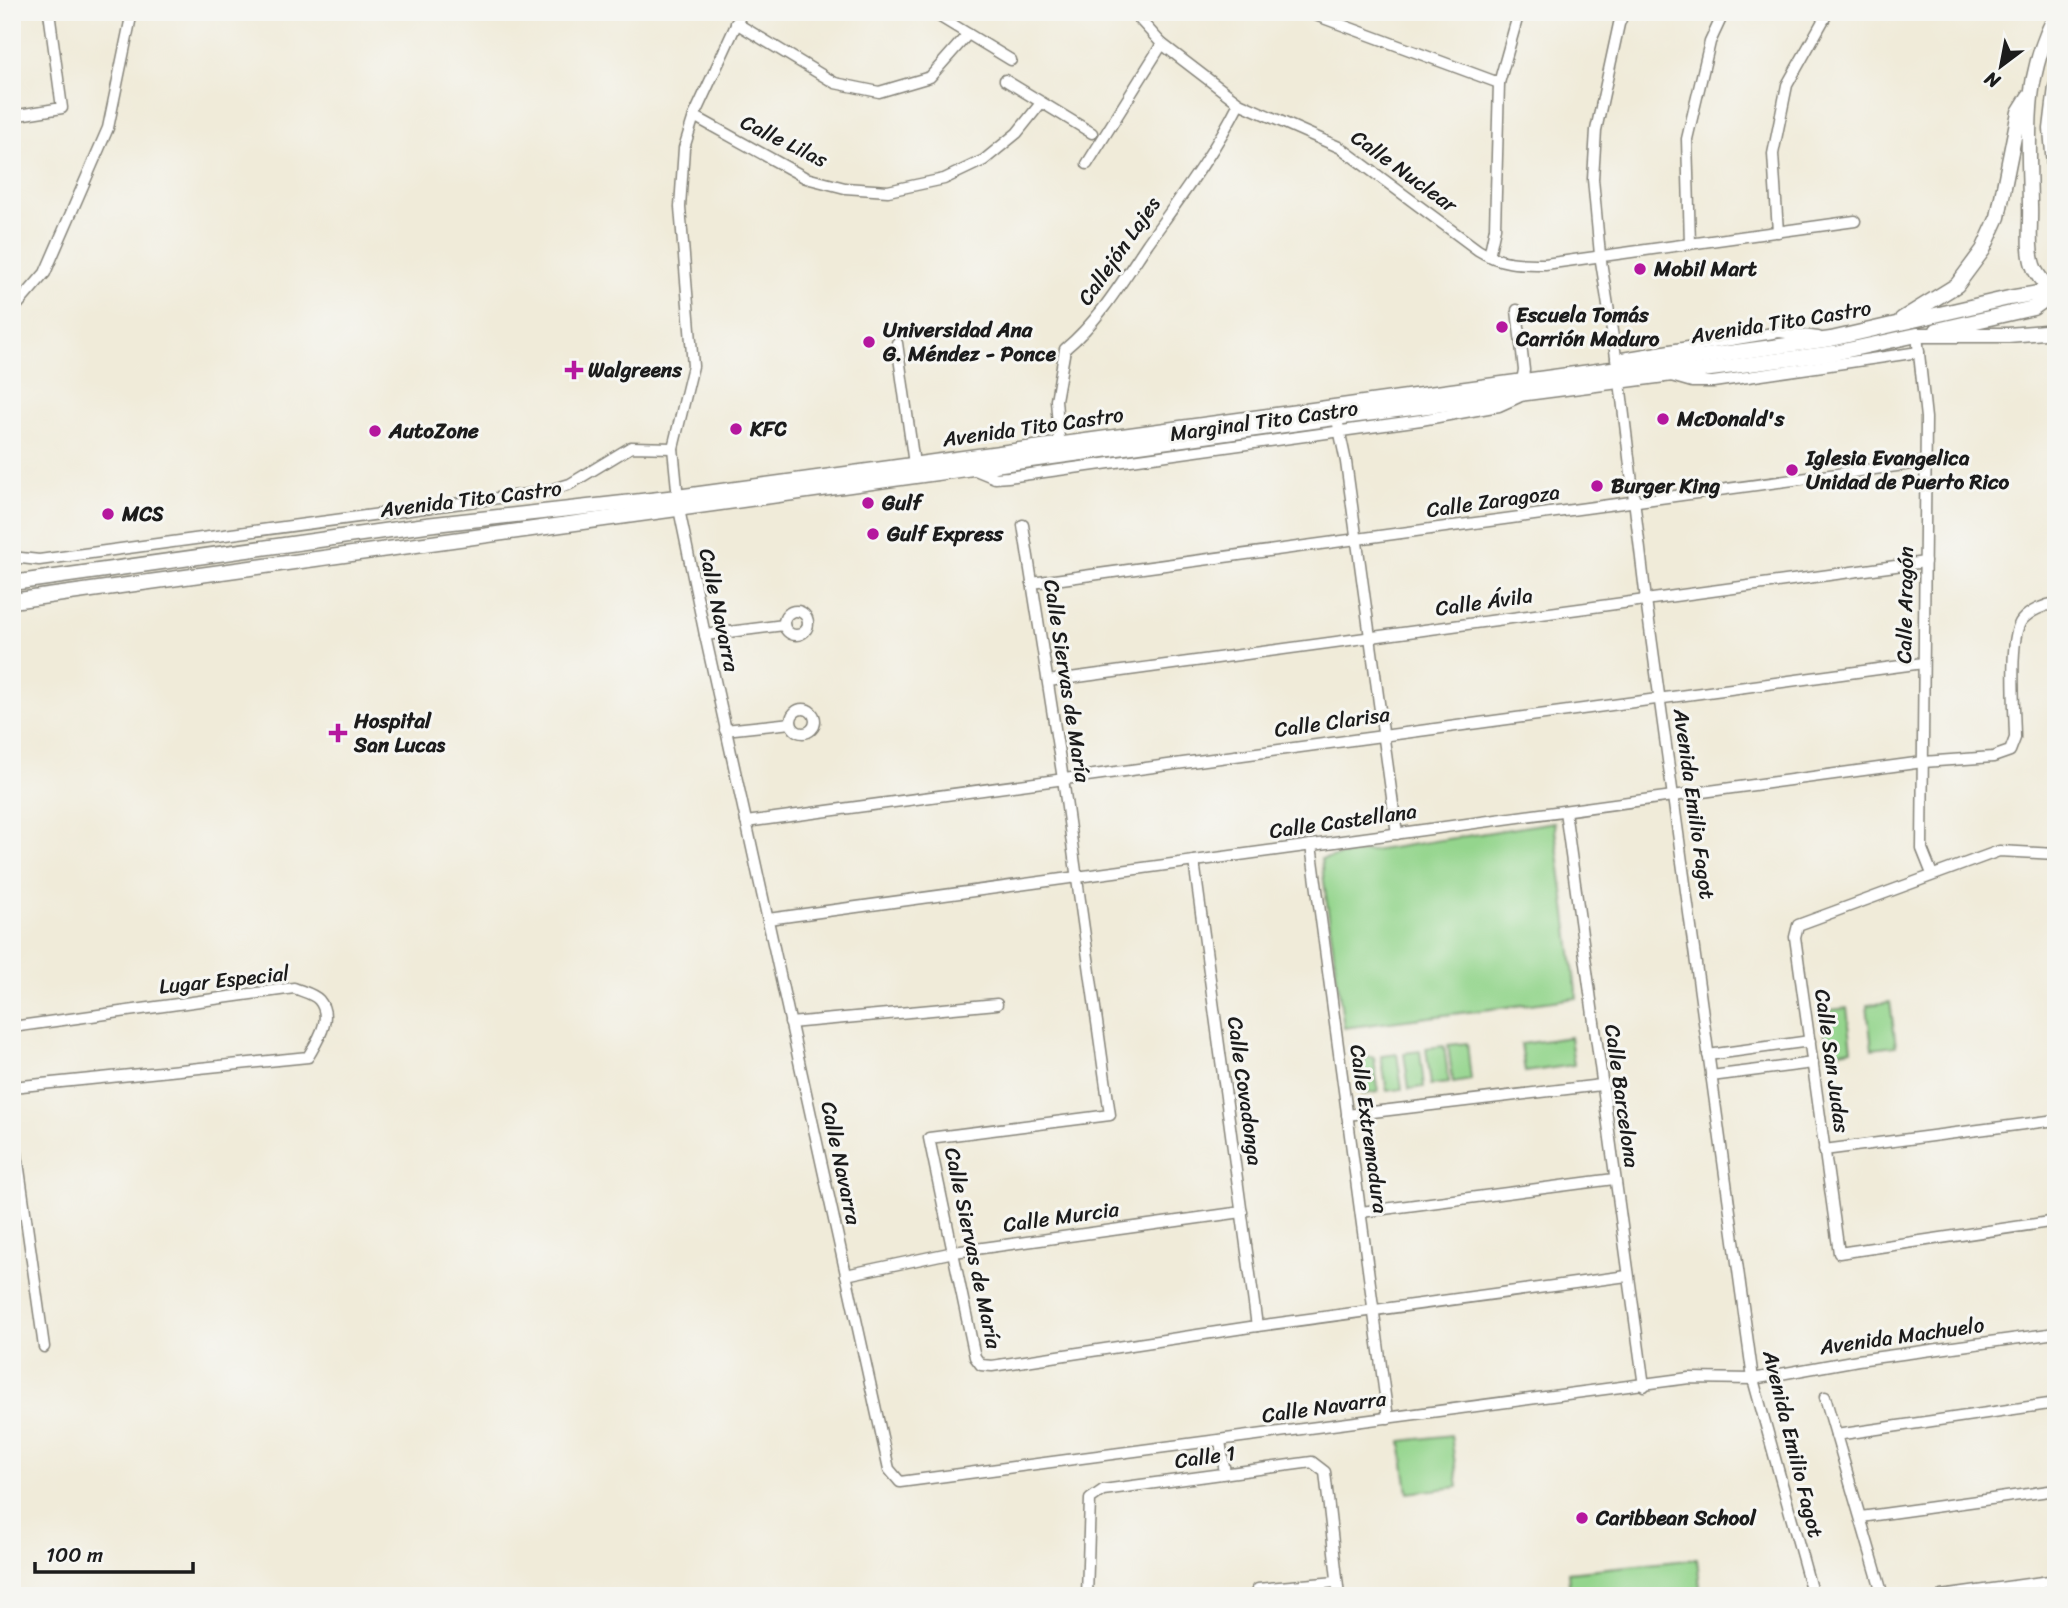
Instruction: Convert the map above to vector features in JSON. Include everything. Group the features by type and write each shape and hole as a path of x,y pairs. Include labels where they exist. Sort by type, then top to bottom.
{"main road":[{"path":"1917,335 2033,308 2054,291 2040,281 2031,261 2028,136 2030,95 2037,57 2056,15"},
{"path":"2056,87 2052,109 2056,190"},
{"path":"1894,324 1957,285 1983,250 1998,217 2019,112 2030,95"},
{"name":"Avenida Tito Castro","path":"12,583 426,525 678,503 974,469 1335,418 1618,370 1831,339 2054,291"},
{"name":"Avenida Tito Castro","path":"1618,370 1668,375 1834,353 1917,335 2008,335 2056,331"},
{"name":"Avenida Tito Castro","path":"12,601 678,503 914,464 1060,457"}],"street":[{"path":"12,116 62,108 49,12"},
{"path":"12,311 45,273 108,128 132,12"},
{"name":"Calle Navarra","path":"743,12 694,116 684,148 680,207 693,366 673,448 678,503 889,1469 900,1482 1689,1378 1753,1379"},
{"path":"932,12 1011,60"},
{"name":"Calle Nuclear","path":"1133,12 1162,44 1239,103 1341,148 1489,256 1512,265 1545,264 1855,221"},
{"path":"1307,12 1499,83"},
{"path":"1489,256 1495,228 1499,83 1519,12"},
{"name":"Avenida Emilio Fagot","path":"1624,12 1596,130 1593,179 1600,256 1618,370 1646,600 1753,1379 1813,1596"},
{"path":"1690,244 1687,139 1710,42 1724,12"},
{"path":"1778,232 1773,154 1787,85 1828,12"},
{"path":"736,23 835,83 878,92 930,77 968,34"},
{"path":"1087,164 1162,44"},
{"path":"1005,80 1092,133"},
{"name":"Calle Lilas","path":"694,116 806,178 845,188 888,191 944,179 984,160 1017,133 1041,103"},
{"name":"Callejón Lajes","path":"1060,457 1056,400 1065,349 1084,334 1111,297 1224,134 1239,103"},
{"path":"1517,310 1524,370 1523,387"},
{"name":"Calle Aragón","path":"1917,335 1926,418 1922,849 1932,874"},
{"path":"897,343 914,464"},
{"path":"1668,375 1692,382 1713,382 1919,352"},
{"name":"Marginal Tito Castro","path":"974,469 995,478 1045,471 1060,457 1335,418 1471,412 1499,406 1523,387"},
{"path":"1335,418 1356,539 1396,834"},
{"path":"12,557 39,560 543,492 570,484 631,447 673,448"},
{"name":"Calle Zaragoza","path":"1032,583 1926,462"},
{"name":"Calle Siervas de María","path":"1023,526 1063,779 1110,1115 929,1138 975,1357 981,1366 1627,1276"},
{"name":"Calle Ávila","path":"1048,681 1924,562"},
{"name":"Calle Castellana","path":"768,919 1923,762 1993,757 2010,751 2015,738 2014,636 2021,621 2034,611 2056,603"},
{"path":"705,635 785,625"},
{"name":"Calle Clarisa","path":"746,821 1923,663"},
{"path":"726,730 791,723"},
{"name":"Calle Barcelona","path":"1565,811 1644,1385"},
{"name":"Calle Extremadura","path":"1311,845 1388,1418"},
{"name":"Calle San Judas","path":"2056,854 1999,851 1798,925 1795,937 1839,1253 2056,1221"},
{"name":"Calle Covadonga","path":"1194,861 1257,1326"},
{"name":"Lugar Especial","path":"12,1027 294,988 318,998 326,1013 322,1034 308,1058 12,1087"},
{"path":"790,1023 998,1004"},
{"path":"1708,1055 1810,1041"},
{"path":"1711,1076 1813,1063"},
{"path":"1347,1115 1601,1085"},
{"path":"12,1119 44,1346"},
{"path":"1825,1150 2056,1120"},
{"path":"1361,1212 1614,1179"},
{"name":"Calle Murcia","path":"846,1275 954,1252 1242,1212"},
{"name":"Avenida Machuelo","path":"1753,1379 1858,1360 2056,1333"},
{"path":"1825,1397 1883,1596"},
{"path":"1836,1434 2056,1403"},
{"path":"1220,1441 1225,1473"},
{"name":"Calle 1","path":"1087,1596 1090,1499 1103,1490 1312,1462 1325,1472 1339,1596"},
{"path":"1861,1517 2056,1490"},
{"path":"1942,1596 2056,1580"},
{"path":"1258,1589 1336,1582"}],"green space":[{"path":"1554,822 1577,998 1344,1028 1321,859"},
{"path":"1890,1002 1896,1046 1872,1049 1867,1005"},
{"path":"1847,1008 1852,1049 1828,1053 1822,1011"},
{"path":"1570,1037 1574,1065 1525,1072 1521,1044"},
{"path":"1467,1043 1471,1080 1453,1083 1448,1045"},
{"path":"1444,1046 1449,1083 1431,1085 1426,1048"},
{"path":"1420,1051 1424,1087 1409,1089 1404,1053"},
{"path":"1397,1054 1402,1089 1387,1091 1381,1056"},
{"path":"1374,1057 1378,1092 1363,1094 1359,1058"},
{"path":"1451,1435 1458,1487 1408,1493 1401,1441"},
{"path":"1697,1559 1701,1596 1570,1596 1568,1572"}],"place":[{"name":"Mobil Mart","path":"1640,269"},
{"name":"Escuela Tomás Carrión Maduro","path":"1502,327"},
{"name":"Universidad Ana G. Méndez - Ponce","path":"869,342"},
{"name":"Walgreens","path":"574,370"},
{"name":"McDonald's","path":"1663,419"},
{"name":"KFC","path":"736,429"},
{"name":"AutoZone","path":"375,431"},
{"name":"Iglesia Evangelica Unidad de Puerto Rico","path":"1792,470"},
{"name":"Burger King","path":"1597,486"},
{"name":"Gulf","path":"868,503"},
{"name":"MCS","path":"108,514"},
{"name":"Gulf Express","path":"873,534"},
{"name":"Hospital San Lucas","path":"338,733"},
{"name":"Caribbean School","path":"1582,1518"}]}
